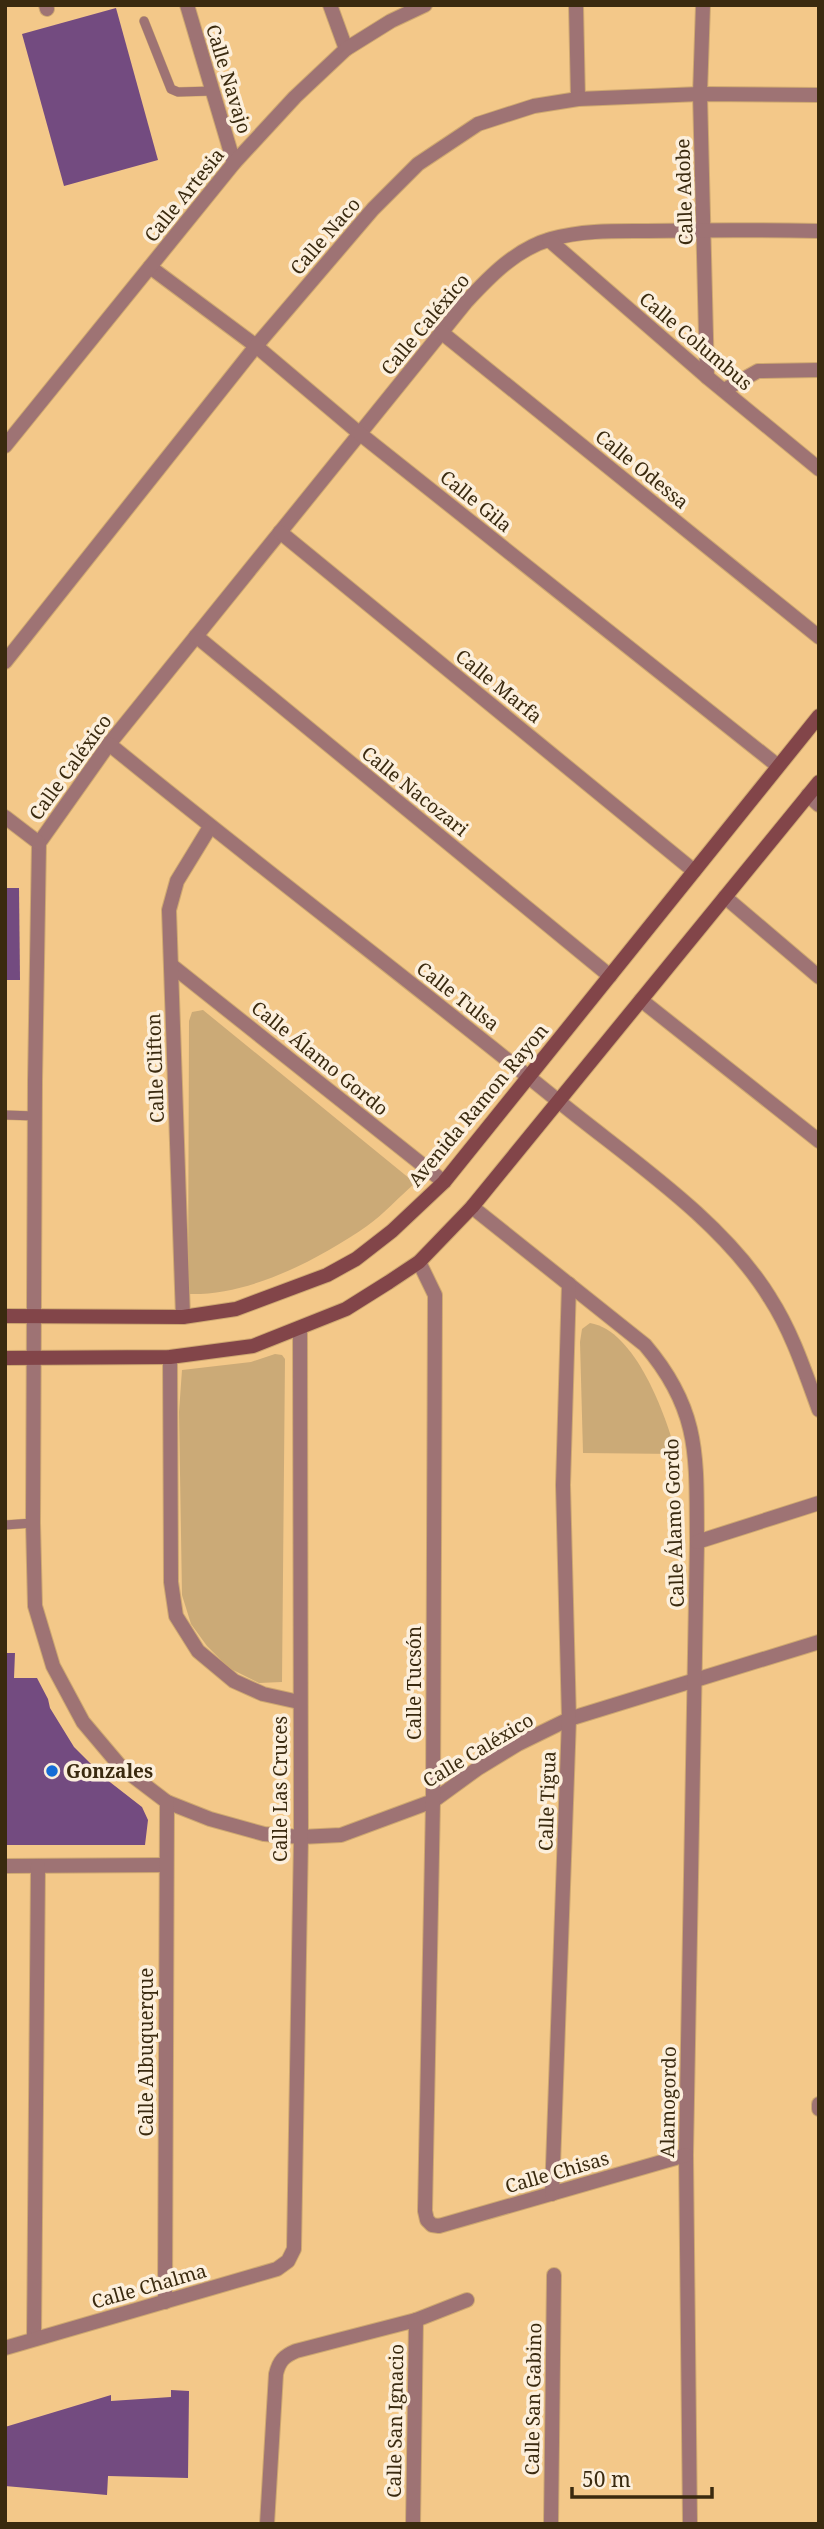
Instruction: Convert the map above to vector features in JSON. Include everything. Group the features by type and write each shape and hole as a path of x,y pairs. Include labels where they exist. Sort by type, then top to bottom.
{"main road":[{"name":"Avenida Ramon Rayon","path":"5,1316 183,1317 236,1309 327,1275 356,1259 392,1231 444,1182 819,716"},
{"path":"5,1358 170,1357 253,1346 346,1309 419,1262 472,1207 725,897 813,800 819,782"}],"street":[{"name":"Calle Navajo","path":"187,5 234,163"},
{"path":"330,5 346,49"},
{"name":"Calle Artesia","path":"5,446 234,163 295,97 346,49 391,21 425,5"},
{"path":"576,5 578,99"},
{"name":"Calle Adobe","path":"703,5 701,94 707,377"},
{"name":"Calle Naco","path":"5,662 256,346 373,209 418,164 478,124 534,106 578,99 701,94 819,95"},
{"name":"Calle Caléxico","path":"819,231 587,232 549,240 520,254 496,271 441,332 109,744 39,844 34,1116 33,1523 35,1606 53,1666 83,1722 121,1767 167,1802 210,1819 264,1835 341,1835 433,1801 508,1751 569,1719 819,1642"},
{"name":"Calle Columbus","path":"549,240 707,377 819,469"},
{"name":"Calle Gila","path":"150,267 256,346 359,433 778,766"},
{"name":"Calle Odessa","path":"441,332 819,637"},
{"path":"724,390 758,371 819,370"},
{"name":"Calle Marfa","path":"280,532 694,870"},
{"name":"Calle Nacozari","path":"196,636 610,976"},
{"name":"Calle Tulsa","path":"109,744 666,1187 726,1241 770,1297 798,1353 819,1410"},
{"path":"5,817 39,844"},
{"name":"Calle Clifton","path":"183,1317 169,922 171,900 177,880 210,827"},
{"path":"725,897 819,977"},
{"name":"Calle Álamo Gordo","path":"171,965 444,1182"},
{"path":"641,1000 819,1140"},
{"name":"Calle Álamo Gordo","path":"472,1207 645,1345 665,1369 684,1405 695,1442 695,1682"},
{"name":"Calle Tucsón","path":"419,1262 435,1295 433,1801 425,2211 427,2220 432,2225 439,2226"},
{"name":"Calle Tigua","path":"552,2194 569,1719 563,1485 569,1284"},
{"name":"Calle Las Cruces","path":"294,2249 301,1837 300,1328"},
{"path":"170,1357 171,1582 177,1616 198,1651 234,1681 263,1695 299,1703"},
{"path":"697,1542 819,1503"},
{"name":"Alamogordo","path":"690,2524 686,2155 695,1682"},
{"name":"Calle Albuquerque","path":"165,2302 167,1802"},
{"path":"5,1866 166,1865"},
{"path":"34,2339 38,1866"},
{"path":"819,2104 819,2109"},
{"name":"Calle Chisas","path":"439,2226 686,2155"},
{"name":"Calle Chalma","path":"5,2348 276,2269 288,2261 294,2249"},
{"name":"Calle San Gabino","path":"551,2524 554,2275"},
{"path":"267,2524 276,2374 279,2363 285,2356 416,2320 467,2300"},
{"name":"Calle San Ignacio","path":"413,2524 416,2320"}],"lane":[{"path":"144,22 171,89 178,92 213,91"},
{"path":"5,1115 34,1116"},
{"path":"5,1525 33,1523"}],"shaded area":[{"path":"203,1010 415,1183 367,1226 305,1263 282,1274 235,1289 188,1294 189,1021 192,1012"},
{"path":"590,1323 606,1329 621,1341 634,1357 656,1397 676,1454 583,1453 580,1342 582,1329"},
{"path":"275,1354 282,1355 285,1359 282,1682 259,1683 229,1668 207,1646 191,1624 182,1595 179,1412 182,1370 251,1362"}],"building":[{"path":"116,8 158,160 64,186 22,34"},
{"path":"5,888 19,888 20,980 5,980"},
{"name":"Gonzales","path":"5,1653 15,1653 14,1678 37,1678 50,1708 74,1747 106,1779 142,1807 148,1820 145,1845 5,1845"},
{"path":"171,2390 189,2391 188,2478 108,2476 107,2495 5,2486 5,2427 111,2395 111,2401 171,2397"}],"place":[{"name":"Gonzales","path":"52,1771"}]}
